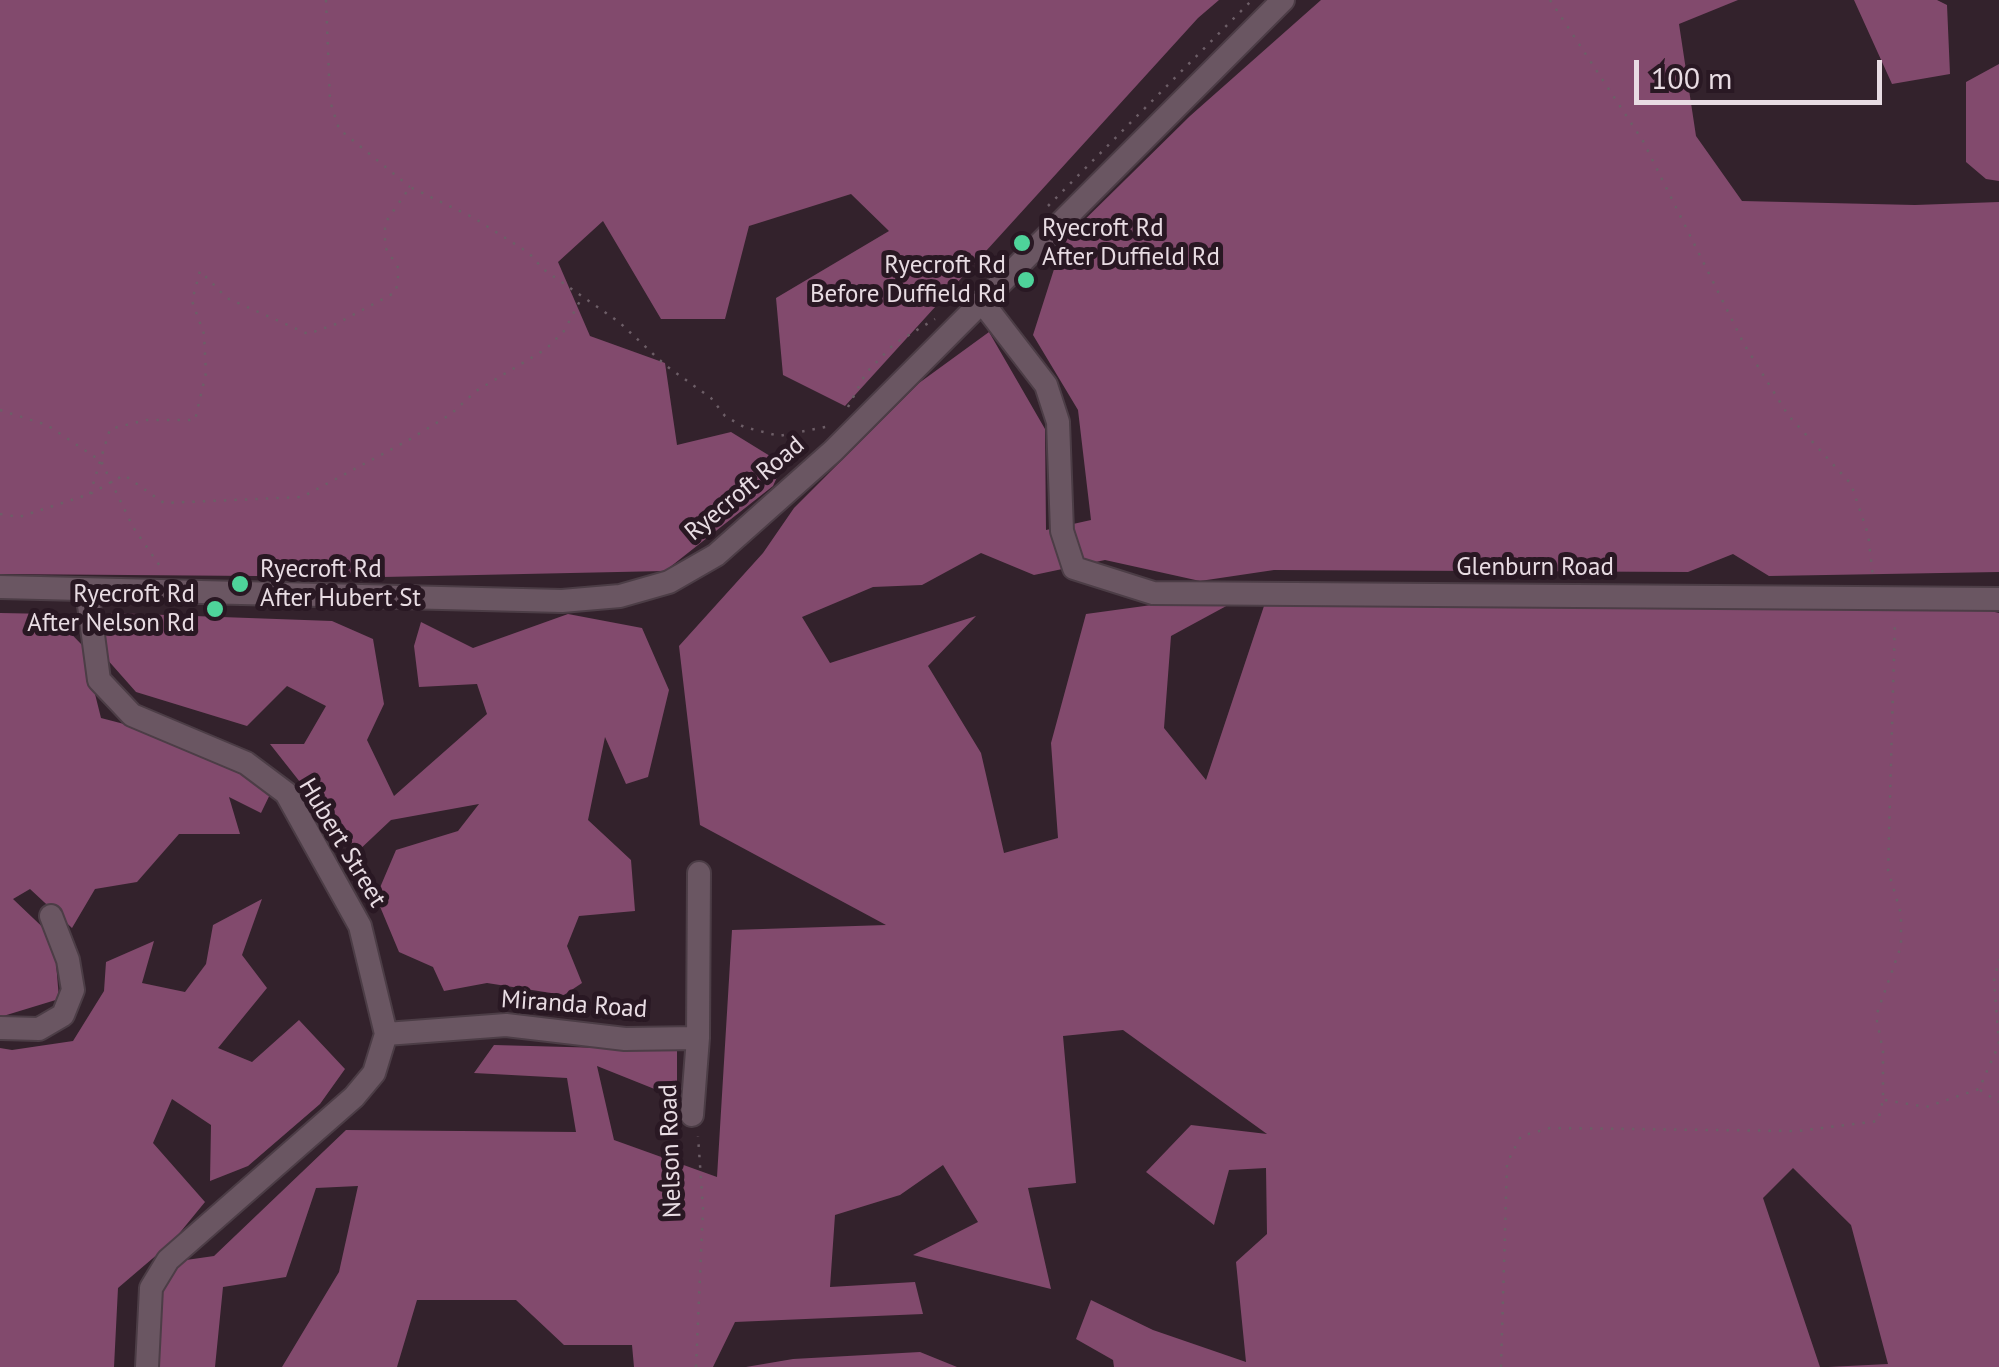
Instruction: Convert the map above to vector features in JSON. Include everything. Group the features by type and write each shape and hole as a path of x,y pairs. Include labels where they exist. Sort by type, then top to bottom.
{"street":[{"name":"Ryecroft Road","path":"0,587 562,601 620,596 670,582 716,554 834,451 1284,0"},
{"name":"Glenburn Road","path":"982,302 1046,386 1058,422 1062,531 1074,568 1154,593 1999,598"},
{"name":"Hubert Street","path":"87,590 100,680 132,716 246,763 286,793 360,926 386,1034"},
{"name":"Nelson Road","path":"692,1115 698,1038 699,873"},
{"path":"0,1028 39,1028 63,1014 73,990 68,960 51,916"},
{"name":"Miranda Road","path":"386,1034 506,1025 626,1039 698,1038"},
{"path":"147,1367 150,1288 168,1260 354,1097 374,1073 386,1034"}],"path":[{"path":"326,0 330,101 339,129 356,148 410,187 498,231 712,398 725,416 779,436 838,425"},
{"path":"1043,211 1252,0"},
{"path":"1501,1367 1506,1162 1522,1136 1550,1128 1798,1131 1878,1122 1883,1100 1883,1050 1876,1016 1901,946 1901,914 1888,870 1885,597 1852,484 1788,415 1744,344 1642,141 1550,0"},
{"path":"90,494 110,428 146,420 195,420 206,372 204,334 192,301 200,272 227,298 308,334 336,324 396,292 399,269 385,246 385,223 410,187"},
{"path":"0,514 20,517 90,494 124,474 164,503 302,497 451,414 476,391 546,349 564,331 582,297"},
{"path":"847,408 866,373 894,344 947,312 963,321"},
{"path":"0,410 46,425 101,462 162,568 164,590"},
{"path":"1883,1100 1926,1107 1979,1090 1999,1044 1994,981 1999,958"},
{"path":"1979,1090 1999,1102"},
{"name":"Nelson Road","path":"692,1115 699,1141 702,1208 696,1367"}],"shaded area":[{"path":"0,0 1219,0 1198,18 845,406 783,375 776,298 889,231 851,194 749,226 725,319 661,319 603,221 558,262 590,336 665,363 677,445 731,432 783,464 773,486 665,571 383,577 0,574"},
{"path":"1321,0 1738,0 1679,24 1696,136 1742,201 1915,205 1999,202 1999,572 1769,576 1733,554 1688,572 1274,570 1200,581 1105,560 1034,575 981,553 922,585 873,587 802,617 830,663 976,616 928,666 981,753 1004,853 1058,838 1051,743 1086,614 1254,591 1171,636 1164,728 1206,780 1269,591 1948,601 1999,613 1999,1367 1828,1367 1888,1364 1851,1225 1793,1168 1763,1198 1820,1367 1114,1367 1113,1360 1076,1339 1091,1300 1153,1330 1246,1362 1236,1262 1267,1234 1266,1168 1229,1170 1214,1225 1146,1172 1191,1125 1267,1134 1123,1030 1063,1036 1076,1183 1028,1188 1051,1289 913,1255 978,1222 943,1165 900,1195 835,1215 830,1287 915,1282 923,1314 735,1322 713,1367 634,1367 632,1345 564,1345 516,1300 417,1300 397,1367 282,1367 339,1272 358,1186 316,1188 286,1277 223,1287 215,1367 154,1367 152,1311 172,1262 214,1256 346,1130 576,1132 567,1078 474,1073 494,1045 677,1050 677,1098 597,1066 614,1140 717,1177 732,930 886,925 700,825 679,646 763,553 794,508 919,383 989,332 1045,429 1046,530 1091,520 1078,410 1033,335 1063,241 1190,116"},
{"path":"1854,0 1937,0 1947,5 1950,74 1892,84"},
{"path":"1999,64 1999,181 1986,179 1966,162 1966,82"},
{"path":"0,613 52,614 83,646 101,718 178,738 275,784 261,813 229,797 240,834 179,834 137,882 95,889 72,928 30,889 13,899 54,938 59,999 0,1017"},
{"path":"111,613 332,621 373,639 384,704 367,740 394,796 487,714 477,684 419,687 414,646 421,622 473,648 568,614 642,628 669,690 648,777 626,784 605,737 588,820 631,860 635,911 579,916 567,946 582,983 564,995 487,983 444,991 433,967 399,952 376,897 396,850 458,831 479,804 391,820 356,853 270,744 304,744 326,706 287,686 247,726 136,692 98,649"},
{"path":"262,899 242,955 267,988 218,1048 252,1062 299,1020 345,1069 320,1104 248,1166 210,1181 211,1125 172,1099 153,1143 205,1202 173,1241 118,1288 114,1367 0,1367 0,1048 12,1050 73,1041 104,991 106,962 154,941 142,983 185,992 206,964 213,925"},
{"path":"920,1352 957,1367 746,1367 793,1359"}],"place":[{"name":"Ryecroft Rd After Duffield Rd","path":"1022,243"},
{"name":"Ryecroft Rd Before Duffield Rd","path":"1026,280"},
{"name":"Ryecroft Rd After Hubert St","path":"240,584"},
{"name":"Ryecroft Rd After Nelson Rd","path":"215,609"}]}
